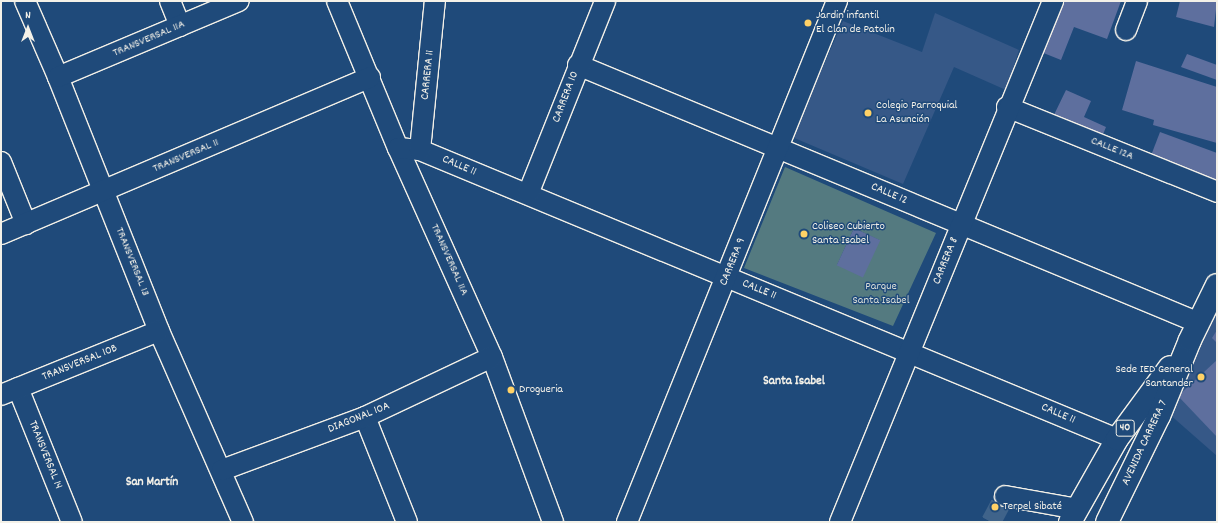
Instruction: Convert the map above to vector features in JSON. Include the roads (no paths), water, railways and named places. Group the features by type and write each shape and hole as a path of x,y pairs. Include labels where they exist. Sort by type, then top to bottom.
{"main road":[{"name":"AVENIDA CARRERA 7","path":"1108,522 1159,416 1194,332 1217,285"},
{"name":"AVENIDA CARRERA 7","path":"1073,516 1117,439 1194,332"}],"street":[{"name":"TRANSVERSAL 13","path":"25,1 58,77 159,331 222,470 243,522"},
{"path":"170,1 180,26"},
{"name":"TRANSVERSAL 11A","path":"58,77 239,1"},
{"name":"TRANSVERSAL 11A","path":"337,1 370,77 398,148 492,357 554,522"},
{"name":"CARRERA 11","path":"420,150 435,1"},
{"name":"CARRERA 10","path":"528,194 578,65 605,1"},
{"name":"CARRERA 9","path":"627,522 837,1"},
{"name":"CARRERA 8","path":"840,522 911,351 1007,107 1053,1"},
{"path":"1126,30 1137,1"},
{"name":"CALLE 12","path":"578,65 962,224 1194,332"},
{"name":"TRANSVERSAL 11","path":"1,234 103,192 370,77"},
{"name":"CALLE 12A","path":"1007,107 1217,192"},
{"name":"CALLE 11","path":"398,148 420,150 727,277 911,351 1117,439"},
{"path":"1,162 26,224"},
{"name":"TRANSVERSAL 10B","path":"9,392 159,331"},
{"name":"DIAGONAL 10A","path":"222,470 365,417 492,357"},
{"name":"TRANSVERSAL 14","path":"9,392 72,522"},
{"path":"365,417 407,522"},
{"path":"1005,496 1073,516"}],"tunnel":[{"path":"991,522 1005,496"}],"place":[{"name":"Jardin infantil El Clan de Patolin","path":"808,23"},
{"name":"Colegio Parroquial La Asunción","path":"868,113"},
{"name":"Coliseo Cubierto Santa Isabel","path":"804,234"},
{"name":"Sede IED General Santander","path":"1201,377"},
{"name":"Drogueria","path":"511,390"},
{"name":"Terpel Sibaté","path":"995,507"}],"district":[{"name":"Santa Isabel","path":"794,382"},
{"name":"San Martín","path":"152,483"}],"park label":[{"name":"Parque Santa Isabel","path":"881,294"}]}
